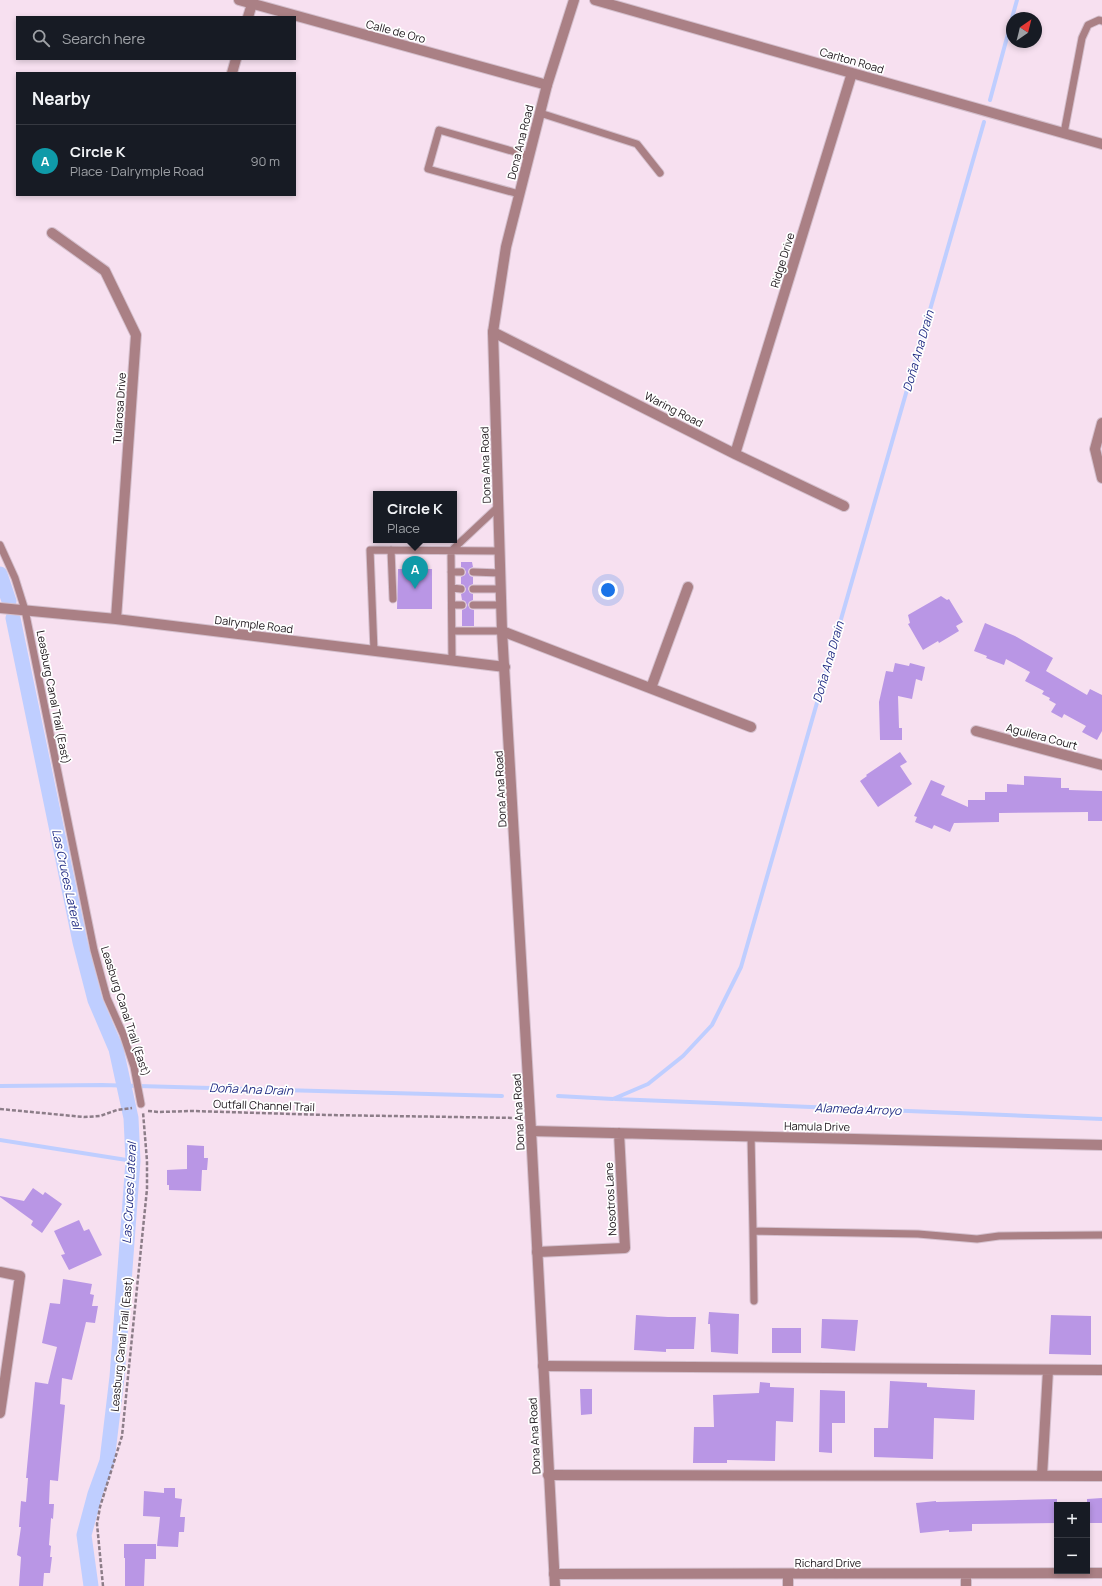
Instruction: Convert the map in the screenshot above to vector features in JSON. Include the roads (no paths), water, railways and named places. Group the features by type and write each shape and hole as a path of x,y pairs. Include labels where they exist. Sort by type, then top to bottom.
{"street":[{"name":"Calle de Oro","path":"239,0 296,16"},
{"name":"Dona Ana Road","path":"555,1586 531,1131 502,631 493,332 506,247 547,85 574,0"},
{"name":"Carlton Road","path":"595,0 1102,144"},
{"path":"248,16 252,4"},
{"name":"Calle de Oro","path":"296,16 547,85"},
{"path":"232,72 236,60"},
{"name":"Ridge Drive","path":"735,454 852,73"},
{"name":"Tularosa Drive","path":"52,233 105,271 136,335 116,619"},
{"name":"Waring Road","path":"493,332 735,454 844,506"},
{"path":"1102,423 1095,449 1102,478"},
{"path":"651,688 688,587"},
{"name":"Dalrymple Road","path":"0,608 116,619 504,667"},
{"path":"502,631 752,727"},
{"name":"Aguilera Court","path":"976,731 1102,765"},
{"name":"Hamula Drive","path":"531,1131 1102,1145"},
{"name":"Nosotros Lane","path":"537,1252 624,1248 619,1132"},
{"path":"0,1272 20,1276 0,1413"},
{"path":"543,1366 1102,1370"},
{"path":"1042,1476 1048,1370"},
{"path":"548,1475 1102,1476"},
{"name":"Richard Drive","path":"554,1574 788,1575 1102,1573"},
{"path":"966,1574 966,1586"},
{"path":"643,1575 643,1586"},
{"path":"788,1575 788,1586"}],"lane":[{"path":"1064,133 1082,38 1088,25 1099,20 1102,21"},
{"path":"540,113 637,144 660,173"},
{"path":"519,194 428,169 439,130 529,156"},
{"path":"450,551 498,507"},
{"name":"Leasburg Canal Trail (East)","path":"0,545 15,578 25,610 94,950 108,998 123,1034 134,1067 142,1107"},
{"path":"374,651 370,550 500,551"},
{"path":"391,550 393,599"},
{"path":"450,551 453,631 452,660"},
{"path":"451,572 461,572"},
{"path":"473,572 500,572"},
{"path":"452,588 461,589"},
{"path":"473,589 501,589"},
{"path":"452,605 462,605"},
{"path":"474,605 501,605"},
{"path":"453,631 502,631"},
{"path":"752,1136 754,1301"},
{"path":"753,1231 918,1234 977,1239 999,1236 1102,1235"}],"waterway":[{"name":"Doña Ana Drain","path":"1014,12 1017,0"},
{"name":"Doña Ana Drain","path":"990,100 1006,41"},
{"name":"Doña Ana Drain","path":"558,1096 613,1099 648,1084 683,1056 712,1025 741,967 984,122"},
{"name":"Las Cruces Lateral","path":"0,574 9,601"},
{"name":"Las Cruces Lateral","path":"13,618 80,942 95,1000 116,1049 131,1118 133,1161 117,1377 107,1461 95,1494 84,1535 91,1586"},
{"name":"Doña Ana Drain","path":"0,1086 102,1085 502,1096"},
{"name":"Alameda Arroyo","path":"615,1099 1102,1119"},
{"path":"0,1140 133,1161"}],"place":[{"name":"Circle K","path":"415,589"}]}
